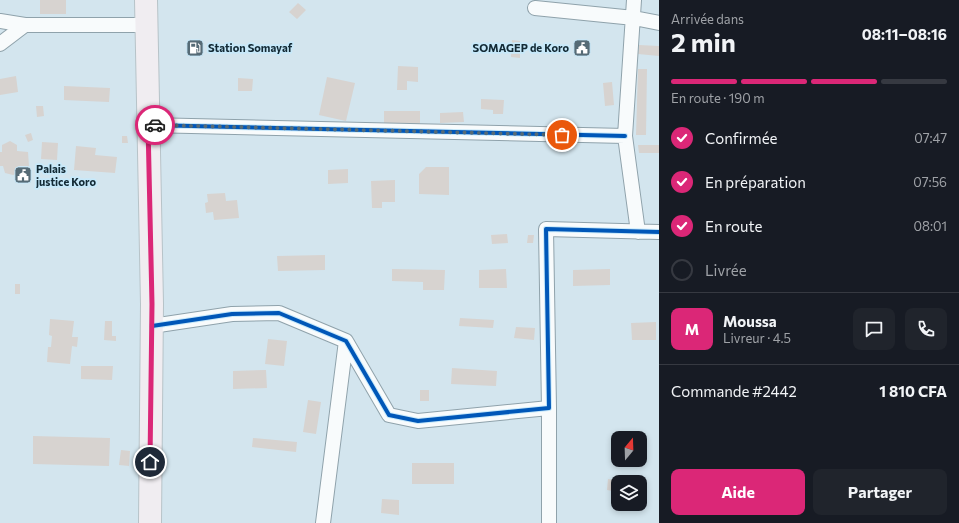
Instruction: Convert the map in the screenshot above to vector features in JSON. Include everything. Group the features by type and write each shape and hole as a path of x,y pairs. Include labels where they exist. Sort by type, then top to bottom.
{"main road":[{"path":"146,0 152,326 150,523"}],"street":[{"path":"634,0 625,136 638,232"},
{"path":"535,8 634,18 659,23"},
{"path":"0,21 25,25 146,25"},
{"path":"0,44 25,25"},
{"path":"148,125 625,136"},
{"path":"549,523 546,229 659,232"},
{"path":"152,326 232,314 279,313 346,341 389,415 418,421 549,408"},
{"path":"323,523 346,341"}],"building":[{"path":"40,0 66,0 66,14 40,14"},
{"path":"298,3 306,10 297,19 289,12"},
{"path":"512,40 520,41 520,58 511,57"},
{"path":"639,45 659,46 659,56 638,54"},
{"path":"398,66 418,67 418,82 407,81 407,90 397,90"},
{"path":"638,69 647,69 646,135 636,135"},
{"path":"16,76 18,92 0,95 0,79"},
{"path":"327,77 355,83 346,121 319,115"},
{"path":"238,78 253,79 252,91 238,91"},
{"path":"612,82 614,105 605,106 603,83"},
{"path":"64,86 110,88 109,102 64,100"},
{"path":"481,99 504,100 503,114 493,114 493,110 481,109"},
{"path":"36,106 43,106 44,116 37,117"},
{"path":"384,111 420,111 420,126 384,126"},
{"path":"463,112 464,122 440,123 440,113"},
{"path":"31,133 33,140 28,142 25,135"},
{"path":"122,136 127,136 128,143 122,143"},
{"path":"10,141 17,145 17,151 28,152 29,166 18,166 16,174 13,175 5,173 3,166 0,166 0,152 2,152 2,145"},
{"path":"42,142 58,143 57,160 41,159"},
{"path":"638,145 659,145 659,153 639,153"},
{"path":"76,146 96,148 95,155 117,157 115,173 74,170"},
{"path":"426,167 449,167 449,195 419,194 419,174"},
{"path":"348,169 348,183 328,184 328,170"},
{"path":"395,180 395,202 382,202 382,208 372,208 371,181"},
{"path":"225,193 226,201 237,200 239,218 214,220 213,212 206,213 205,203 208,202 207,194"},
{"path":"507,234 508,243 492,244 491,235"},
{"path":"528,235 534,235 533,243 527,243"},
{"path":"325,255 325,270 278,271 277,256"},
{"path":"392,269 445,270 444,290 423,290 423,282 392,281"},
{"path":"506,269 507,288 479,288 479,270"},
{"path":"610,269 610,285 573,286 573,270"},
{"path":"15,284 20,284 20,294 15,294"},
{"path":"460,318 494,320 493,328 459,326"},
{"path":"50,319 74,321 72,337 78,337 77,347 72,346 70,364 47,362 48,347 51,347 52,336 49,335"},
{"path":"105,321 112,321 112,336 116,336 116,341 104,340"},
{"path":"656,322 656,340 632,340 631,323"},
{"path":"516,327 535,328 534,340 514,338"},
{"path":"268,339 287,341 284,366 265,364"},
{"path":"81,366 113,366 112,380 81,379"},
{"path":"452,368 497,371 496,386 451,384"},
{"path":"266,370 267,388 233,389 233,371"},
{"path":"420,390 429,390 429,401 420,401"},
{"path":"308,400 321,402 316,434 303,432"},
{"path":"33,436 110,438 109,466 33,464"},
{"path":"253,438 297,442 296,452 252,447"},
{"path":"121,450 130,451 129,466 119,465"},
{"path":"412,463 454,463 454,484 412,484"},
{"path":"608,479 611,479 611,491 607,490"},
{"path":"382,499 399,500 399,515 381,513"}],"cycle path":[{"path":"148,125 625,136"},
{"path":"152,326 232,314 279,313 346,341 389,415 418,421 549,408 546,229 659,232"}],"way so far":[{"path":"155,125 562,135"}],"place":[{"name":"Station Somayaf","path":"195,48"},
{"name":"SOMAGEP de Koro","path":"582,48"},
{"name":"Palais justice Koro","path":"23,175"}],"route":[{"path":"150,462 152,304 148,125 155,125"}]}
